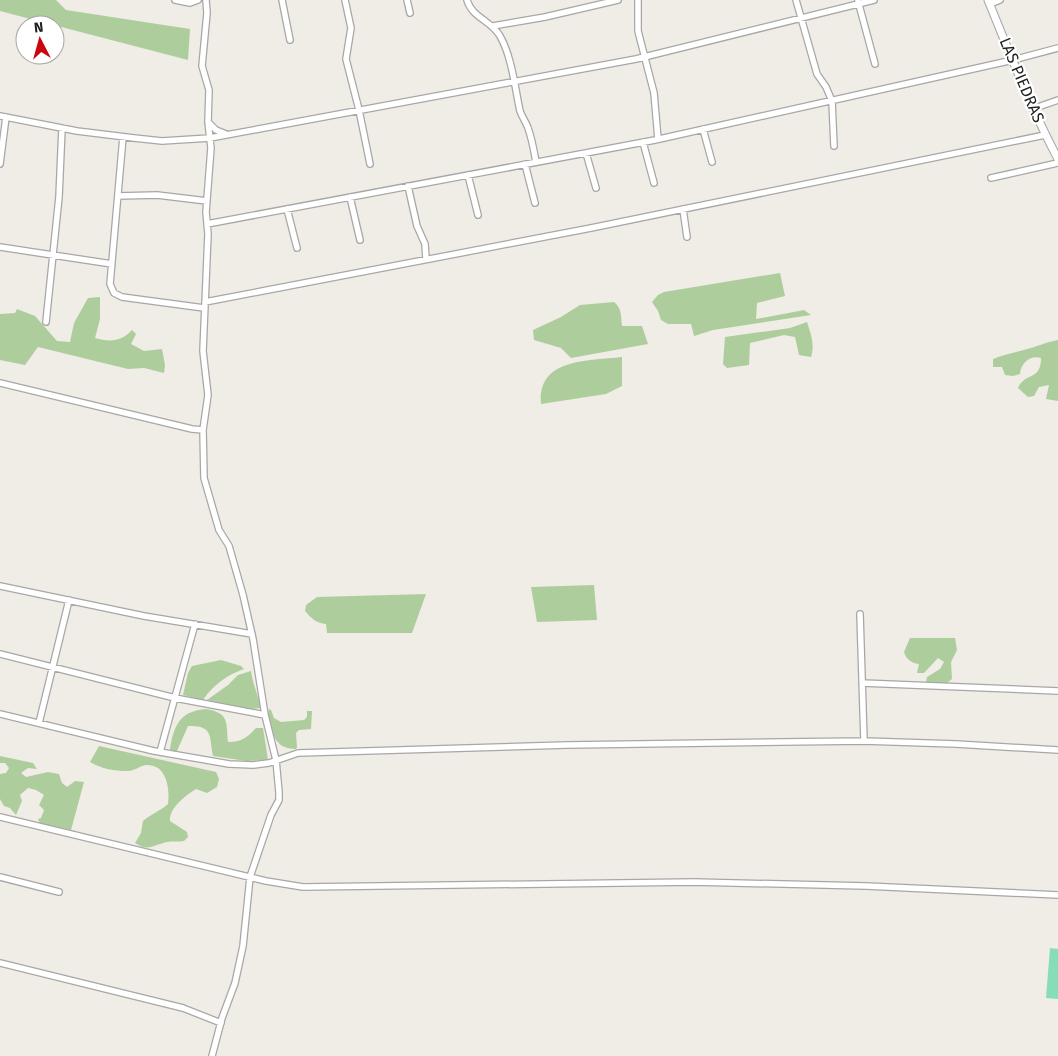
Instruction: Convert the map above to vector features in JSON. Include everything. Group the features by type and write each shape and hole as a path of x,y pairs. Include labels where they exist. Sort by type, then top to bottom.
{"street":[{"path":"175,0 190,4 198,0"},
{"path":"206,0 207,13 202,66 209,90 208,122 211,148 207,201 203,351 208,395 203,430 204,478 219,530 229,546 243,595 252,634 265,715 276,760 279,800 271,815 250,877 243,946 235,984 212,1056"},
{"path":"282,0 290,40"},
{"path":"345,0 351,28 346,59 370,164"},
{"path":"407,0 410,13"},
{"path":"467,0 474,14 493,26 500,37 515,80 521,112 528,129 536,162"},
{"path":"585,0 586,7"},
{"path":"493,26 545,17 618,0"},
{"path":"638,0 638,31 654,93 658,140"},
{"path":"796,0 816,74 826,87 832,101 834,146"},
{"path":"0,164 3,117 62,128 162,141 210,138 645,56 858,2 874,0"},
{"path":"989,2 1000,0"},
{"path":"858,2 875,64"},
{"name":"LAS PIEDRAS","path":"989,2 1045,135 1058,161"},
{"path":"207,224 658,140 1013,60 1058,48"},
{"path":"1034,108 1058,100"},
{"path":"208,122 216,130 228,135"},
{"path":"46,322 59,197 62,128"},
{"path":"703,129 712,162"},
{"path":"123,137 110,284 114,294 122,297 205,305 1045,135"},
{"path":"643,142 654,183"},
{"path":"586,153 596,188"},
{"path":"991,178 1058,161"},
{"path":"525,164 535,203"},
{"path":"468,175 478,215"},
{"path":"408,186 417,226 425,244 426,259"},
{"path":"118,196 157,195 207,201"},
{"path":"350,197 360,240"},
{"path":"287,209 297,248"},
{"path":"683,209 688,237"},
{"path":"0,247 112,264"},
{"path":"0,383 72,402 203,430"},
{"path":"0,586 252,634"},
{"path":"39,724 69,600"},
{"path":"860,614 864,741"},
{"path":"160,752 195,624"},
{"path":"0,654 175,698 265,715"},
{"path":"862,683 1058,691"},
{"path":"0,714 160,752 253,765 269,763 298,753 568,745 864,741 1058,750"},
{"path":"0,817 250,877 303,887 694,882 866,886 1058,895"},
{"path":"0,877 59,892"},
{"path":"0,963 183,1008 221,1023"}],"green space":[{"path":"0,0 56,0 66,10 190,29 188,60 65,28 65,15 15,15 0,11"},
{"path":"780,273 785,296 757,303 756,319 804,310 811,315 713,330 694,336 691,324 668,324 661,320 652,302 658,295 664,292"},
{"path":"100,297 100,319 95,338 115,340 124,337 132,330 136,334 131,344 144,351 162,349 165,365 164,373 144,368 128,369 38,347 25,365 0,360 0,314 15,313 17,309 35,316 57,341 70,342 74,323 88,298"},
{"path":"614,302 620,310 622,326 642,326 648,344 571,358 561,348 534,340 533,330 561,317 580,305"},
{"path":"807,322 813,344 811,357 799,355 795,337 784,335 750,343 749,365 727,368 723,364 725,337 790,328"},
{"path":"1058,340 1058,401 1046,399 1049,385 1039,387 1034,396 1028,397 1018,388 1021,383 1036,373 1041,358 1030,359 1022,366 1020,374 1013,376 1005,375 1002,367 993,367 993,359"},
{"path":"622,357 622,386 606,394 541,404 542,389 547,378 556,370 580,362"},
{"path":"594,585 597,620 537,622 531,587"},
{"path":"426,594 412,633 327,633 326,624 314,620 305,611 306,605 317,597"},
{"path":"910,638 955,638 957,650 951,662 952,679 947,683 926,683 927,677 940,669 944,662 938,658 924,673 917,673 919,664 909,660 904,652"},
{"path":"221,660 241,666 244,669 221,681 203,700 183,695 188,673 192,666"},
{"path":"251,671 261,708 250,709 207,700 228,685 238,675"},
{"path":"206,709 223,716 228,742 247,737 256,728 263,728 268,760 246,761 213,756 209,734 206,730 196,726 188,726 177,751 172,751 170,749 176,726 184,716 197,710"},
{"path":"269,709 274,718 281,722 304,720 307,717 307,711 312,711 311,729 299,730 296,733 296,749 288,748 278,743 273,733 268,713"},
{"path":"99,746 216,772 219,779 217,787 207,793 196,789 183,798 172,811 170,821 187,832 188,837 184,841 167,842 151,847 140,846 135,843 141,833 143,821 168,804 166,779 159,769 153,766 146,765 130,771 123,771 108,769 90,762"},
{"path":"0,756 33,763 37,769 28,768 21,773 26,777 48,772 59,774 62,783 67,787 75,781 84,782 71,830 40,823 38,819 41,818 44,810 39,805 44,795 36,790 28,788 20,795 22,801 16,815 10,808 4,806 0,799 0,774 6,773 9,768 5,763 0,763"},
{"path":"1050,948 1058,949 1058,999 1046,998"}]}
